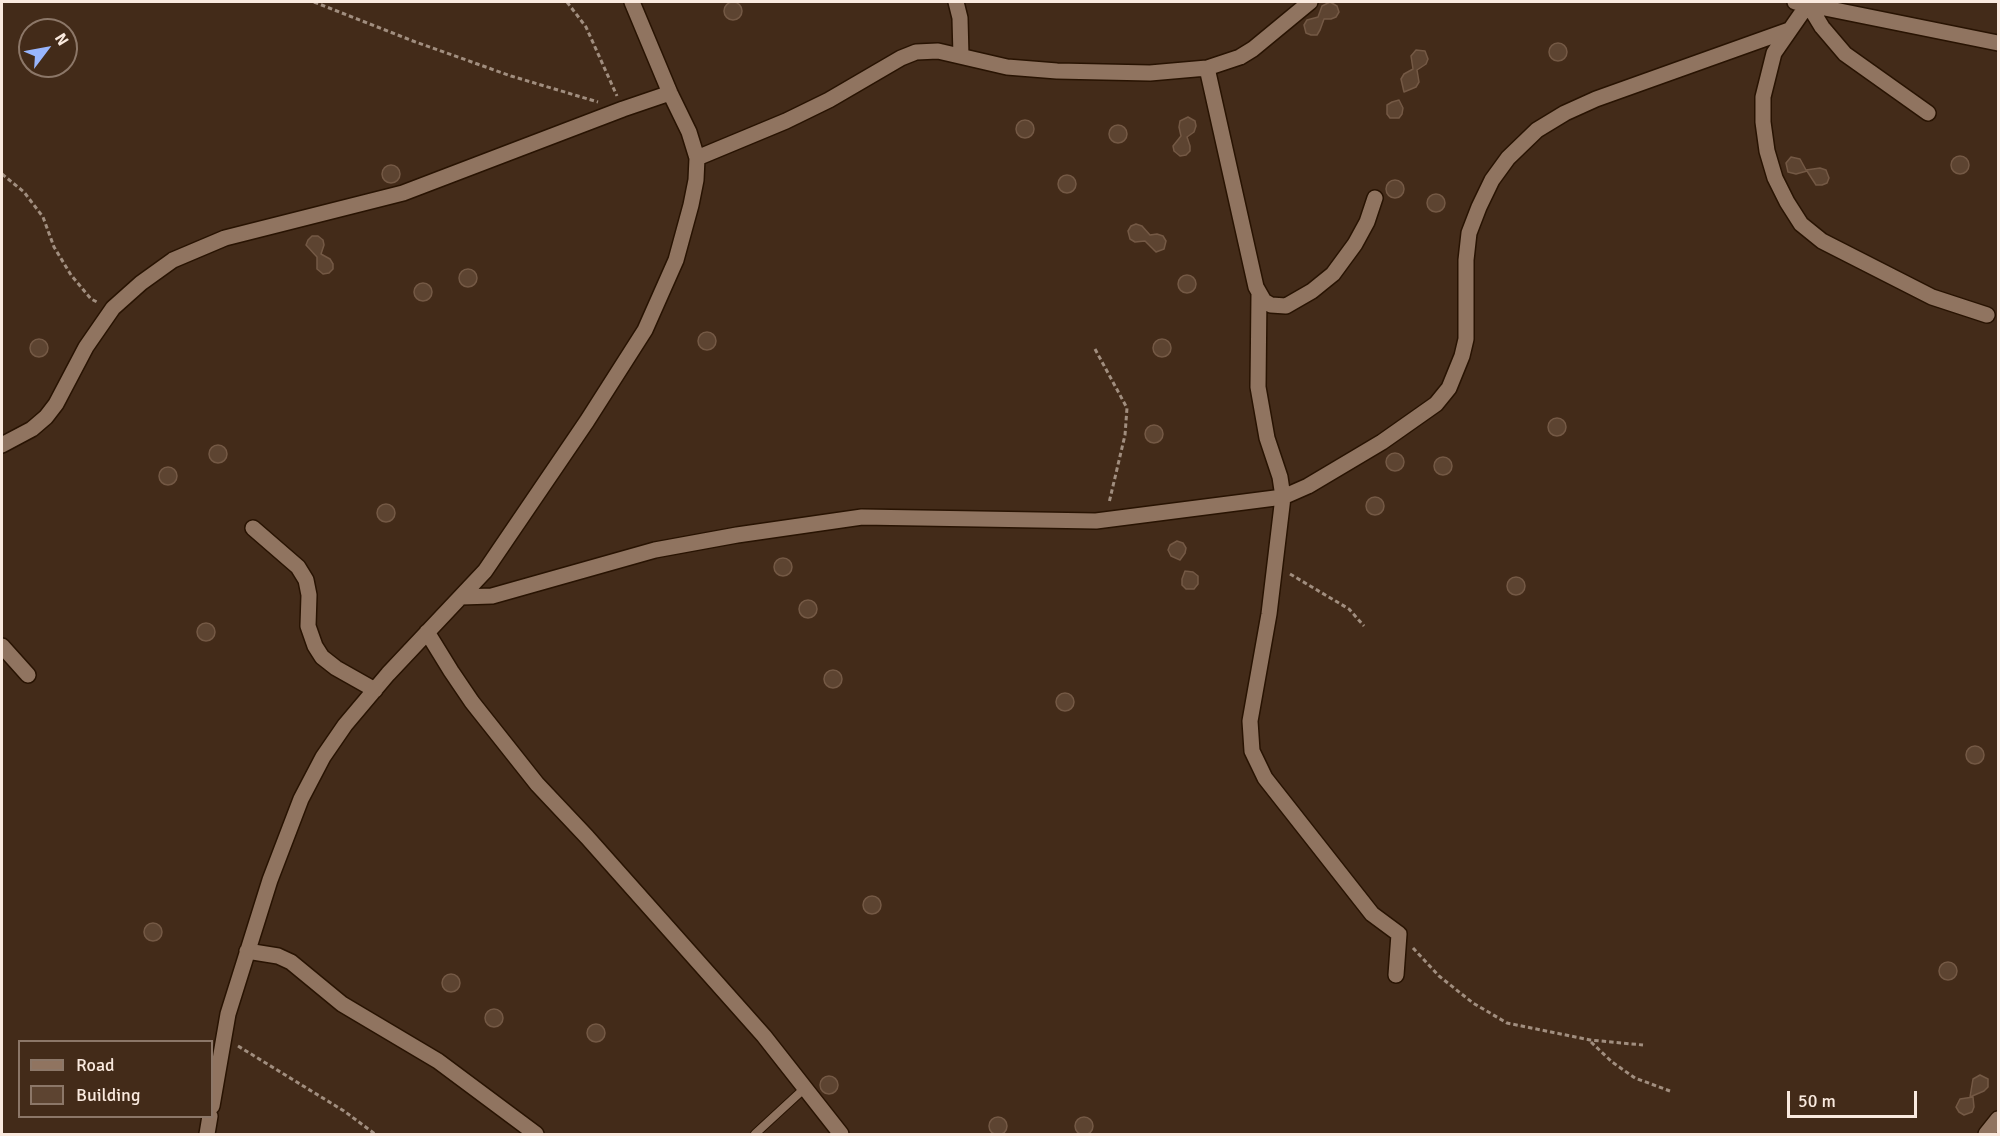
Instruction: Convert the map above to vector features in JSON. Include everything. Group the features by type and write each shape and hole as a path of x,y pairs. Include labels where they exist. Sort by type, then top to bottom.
{"street":[{"path":"213,1100 228,1014 247,951 270,880 301,799 323,757 345,725 375,690 485,571 587,421 645,330 678,252 691,205 697,158 689,132 632,2"},
{"path":"956,2 960,18 961,56"},
{"path":"697,158 786,121 916,52 938,51 1007,67 1057,71 1150,73 1207,68 1229,62 1253,49 1310,2"},
{"path":"1801,3 1789,30 1774,53 1763,97 1763,122 1767,151 1775,177 1787,202 1801,224 1822,241 1932,297 1987,315"},
{"path":"1801,3 1998,43"},
{"path":"1801,3 1845,54 1928,112"},
{"path":"461,597 502,594 655,550 862,517 1068,521 1106,519 1283,497 1308,486 1382,442 1436,404 1449,388 1466,339 1466,260 1469,233 1492,180 1508,158 1537,130 1565,113 1596,99 1789,30"},
{"path":"1207,68 1259,294 1258,387 1267,438 1280,477 1283,497 1269,614 1250,721 1252,751 1265,777 1372,914 1399,934 1396,975"},
{"path":"2,445 32,429 46,417 56,404 86,347 113,308 141,283 173,260 225,238 403,193 670,93"},
{"path":"1259,294 1271,305 1286,306 1312,291 1333,274 1355,244 1367,222 1375,198"},
{"path":"253,528 298,567 306,580 309,595 308,626 315,646 322,657 336,668 375,690"},
{"path":"427,632 472,702 537,784 764,1036 841,1134"},
{"path":"2,646 28,675"},
{"path":"247,951 278,956 291,962 335,999 438,1060 536,1134"},
{"path":"207,1134 210,1118"},
{"path":"1986,1134 1998,1119"}],"lane":[{"path":"755,1134 806,1087"}],"path":[{"path":"314,2 511,76 623,109"},
{"path":"567,2 586,27 623,109"},
{"path":"2,174 24,192 43,217 54,247 71,274 91,299 113,308"},
{"path":"1095,349 1127,408 1125,435 1106,519"},
{"path":"1276,556 1291,576 1349,609 1364,626"},
{"path":"1399,934 1439,976 1473,1003 1507,1023 1590,1040 1643,1045"},
{"path":"224,1038 344,1111 375,1134"},
{"path":"1590,1040 1612,1062 1635,1078 1670,1091"}],"building":[{"path":"733,2 739,5 742,11 739,17 733,20 727,17 724,11 727,5"},
{"path":"1330,2 1337,6 1339,12 1336,17 1324,19 1317,35 1306,33 1304,25 1307,20 1318,17 1322,6"},
{"path":"1558,43 1564,46 1567,52 1564,58 1558,61 1552,58 1549,52 1552,46"},
{"path":"1416,50 1425,51 1428,59 1426,64 1417,70 1419,82 1416,87 1404,92 1401,79 1404,74 1413,69 1411,56"},
{"path":"1399,100 1403,108 1402,114 1399,118 1390,118 1387,114 1387,105"},
{"path":"1188,117 1195,121 1196,126 1194,132 1187,137 1190,151 1180,156 1174,151 1173,146 1181,136 1180,121"},
{"path":"1025,120 1031,123 1034,129 1031,135 1025,138 1019,135 1016,129 1019,123"},
{"path":"1118,125 1124,128 1127,134 1124,140 1118,143 1112,140 1109,134 1112,128"},
{"path":"1960,156 1966,159 1969,165 1966,171 1960,174 1954,171 1951,165 1954,159"},
{"path":"1791,157 1800,159 1806,170 1820,168 1826,170 1829,178 1827,183 1816,185 1807,171 1796,174 1788,172 1786,163"},
{"path":"391,165 397,168 400,174 397,180 391,183 385,180 382,174 385,168"},
{"path":"1067,175 1073,178 1076,184 1073,190 1067,193 1061,190 1058,184 1061,178"},
{"path":"1395,180 1401,183 1404,189 1401,195 1395,198 1389,195 1386,189 1389,183"},
{"path":"1436,194 1442,197 1445,203 1442,209 1436,212 1430,209 1427,203 1430,197"},
{"path":"1136,224 1142,226 1150,235 1163,236 1166,241 1164,249 1156,252 1145,241 1135,242 1130,239 1128,231"},
{"path":"312,236 318,236 323,240 321,254 330,259 333,264 333,269 329,273 323,274 317,269 317,257 306,245"},
{"path":"468,269 474,272 477,278 474,284 468,287 462,284 459,278 462,272"},
{"path":"1187,275 1193,278 1196,284 1193,290 1187,293 1181,290 1178,284 1181,278"},
{"path":"423,283 429,286 432,292 429,298 423,301 417,298 414,292 417,286"},
{"path":"707,332 713,335 716,341 713,347 707,350 701,347 698,341 701,335"},
{"path":"39,339 45,342 48,348 45,354 39,357 33,354 30,348 33,342"},
{"path":"1162,339 1168,342 1171,348 1168,354 1162,357 1156,354 1153,348 1156,342"},
{"path":"1557,418 1563,421 1566,427 1563,433 1557,436 1551,433 1548,427 1551,421"},
{"path":"1154,425 1160,428 1163,434 1160,440 1154,443 1148,440 1145,434 1148,428"},
{"path":"218,445 224,448 227,454 224,460 218,463 212,460 209,454 212,448"},
{"path":"1395,453 1401,456 1404,462 1401,468 1395,471 1389,468 1386,462 1389,456"},
{"path":"1443,457 1449,460 1452,466 1449,472 1443,475 1437,472 1434,466 1437,460"},
{"path":"168,467 174,470 177,476 174,482 168,485 162,482 159,476 162,470"},
{"path":"1375,497 1381,500 1384,506 1381,512 1375,515 1369,512 1366,506 1369,500"},
{"path":"386,504 392,507 395,513 392,519 386,522 380,519 377,513 380,507"},
{"path":"1177,541 1183,543 1186,548 1180,560 1171,556 1168,550 1170,545"},
{"path":"783,558 789,561 792,567 789,573 783,576 777,573 774,567 777,561"},
{"path":"1185,571 1193,572 1198,576 1198,584 1194,589 1186,589 1182,585"},
{"path":"1516,577 1522,580 1525,586 1522,592 1516,595 1510,592 1507,586 1510,580"},
{"path":"808,600 814,603 817,609 814,615 808,618 802,615 799,609 802,603"},
{"path":"206,623 212,626 215,632 212,638 206,641 200,638 197,632 200,626"},
{"path":"833,670 839,673 842,679 839,685 833,688 827,685 824,679 827,673"},
{"path":"1065,693 1071,696 1074,702 1071,708 1065,711 1059,708 1056,702 1059,696"},
{"path":"1975,746 1981,749 1984,755 1981,761 1975,764 1969,761 1966,755 1969,749"},
{"path":"872,896 878,899 881,905 878,911 872,914 866,911 863,905 866,899"},
{"path":"153,923 159,926 162,932 159,938 153,941 147,938 144,932 147,926"},
{"path":"1948,962 1954,965 1957,971 1954,977 1948,980 1942,977 1939,971 1942,965"},
{"path":"451,974 457,977 460,983 457,989 451,992 445,989 442,983 445,977"},
{"path":"494,1009 500,1012 503,1018 500,1024 494,1027 488,1024 485,1018 488,1012"},
{"path":"596,1024 602,1027 605,1033 602,1039 596,1042 590,1039 587,1033 590,1027"},
{"path":"1980,1075 1988,1079 1988,1087 1970,1097 1973,1079"},
{"path":"829,1076 835,1079 838,1085 835,1091 829,1094 823,1091 820,1085 823,1079"},
{"path":"1973,1097 1972,1112 1964,1115 1959,1112 1956,1107 1960,1099"},
{"path":"998,1117 1004,1120 1007,1126 1004,1132 998,1135 992,1132 989,1126 992,1120"},
{"path":"1084,1117 1090,1120 1093,1126 1090,1132 1084,1135 1078,1132 1075,1126 1078,1120"}]}
